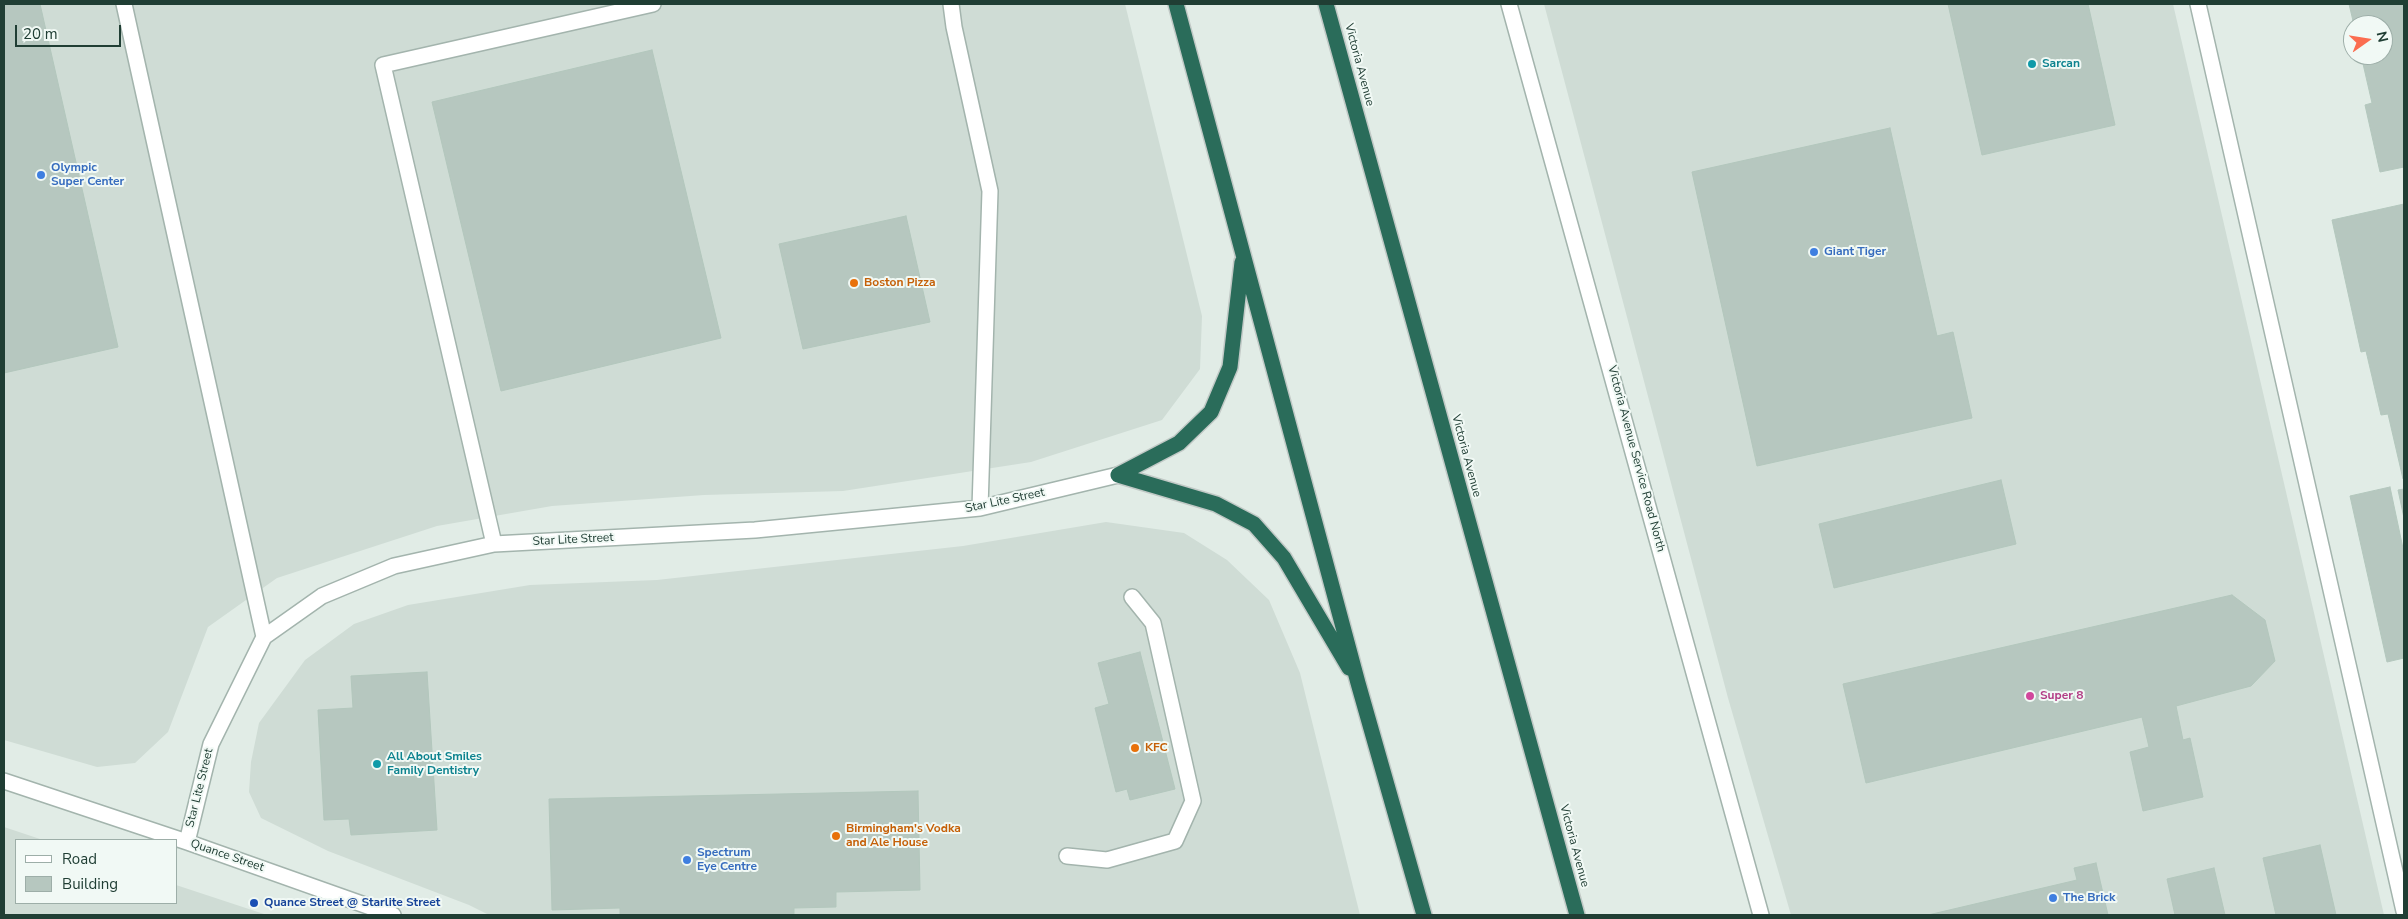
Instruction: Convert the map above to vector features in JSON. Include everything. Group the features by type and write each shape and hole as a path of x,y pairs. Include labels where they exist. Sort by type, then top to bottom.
{"highway":[{"path":"1176,4 1358,683 1424,915"},
{"name":"Victoria Avenue","path":"1326,4 1577,915"},
{"path":"1118,475 1179,443 1211,412 1230,367 1243,254"},
{"path":"1118,475 1216,504 1254,524 1284,558 1358,683"}],"street":[{"path":"124,4 264,637"},
{"path":"494,544 383,65 653,4"},
{"path":"951,4 954,27 990,190 980,508"},
{"name":"Victoria Avenue Service Road North","path":"1509,4 1761,915"},
{"path":"2198,4 2404,911"},
{"name":"Star Lite Street","path":"187,842 212,744 264,637 322,596 394,566 494,544 755,530 980,508 1118,475"},
{"path":"1067,856 1106,860 1175,841 1193,801 1154,623 1132,597"},
{"name":"Quance Street","path":"4,781 187,842 393,915"}],"shaded area":[{"path":"4,4 1125,4 1202,316 1200,369 1162,420 1031,462 843,491 704,495 552,506 437,526 277,578 208,627 168,732 135,763 97,767 4,740"},
{"path":"1544,4 2173,4 2384,915 1791,915 1728,698"},
{"path":"1106,522 1184,533 1227,560 1269,600 1300,673 1360,915 489,915 469,905 328,851 261,818 249,792 251,762 259,723 305,660 354,624 408,605 530,585 657,580 963,546"},
{"path":"4,827 40,839 15,839 15,904 178,904 178,886 267,915 4,915"}],"building":[{"name":"Olympic Super Center","path":"4,4 40,4 118,347 4,373"},
{"name":"Sarcan","path":"1948,4 2088,4 2115,125 1982,155"},
{"path":"2349,4 2404,4 2404,167 2380,172 2365,105 2372,103 2363,65 2393,65 2393,15 2352,15"},
{"path":"652,50 721,338 501,391 432,102"},
{"name":"Giant Tiger","path":"1890,128 1937,336 1953,332 1972,418 1757,466 1692,172"},
{"path":"2404,204 2403,479 2388,414 2381,415 2366,351 2361,352 2332,220"},
{"name":"Boston Pizza","path":"906,216 930,322 803,349 779,244"},
{"path":"2001,480 2016,544 1834,588 1819,524"},
{"path":"2390,487 2404,553 2404,658 2387,662 2350,496"},
{"path":"2404,489 2404,518 2398,490"},
{"name":"Super 8","path":"2232,595 2265,620 2275,661 2251,686 2176,706 2183,740 2190,738 2203,797 2143,811 2130,752 2149,747 2142,717 1866,783 1843,684"},
{"name":"KFC","path":"1140,652 1175,789 1130,800 1127,789 1116,792 1095,708 1109,704 1098,663"},
{"name":"All About Smiles Family Dentistry","path":"427,672 437,830 351,835 349,819 324,820 318,710 353,708 351,676"},
{"path":"918,791 920,890 836,892 836,907 794,908 794,915 620,915 620,908 552,910 549,799"},
{"path":"2320,845 2336,915 2276,915 2263,858"},
{"name":"The Brick","path":"2096,863 2108,915 1928,915 2077,880 2074,868"},
{"path":"2214,868 2225,915 2175,915 2167,879"}],"place":[{"name":"Sarcan","path":"2032,64"},
{"name":"Olympic Super Center","path":"41,175"},
{"name":"Giant Tiger","path":"1814,252"},
{"name":"Boston Pizza","path":"854,283"},
{"name":"Super 8","path":"2030,696"},
{"name":"KFC","path":"1135,748"},
{"name":"All About Smiles Family Dentistry","path":"377,764"},
{"name":"Birmingham's Vodka and Ale House","path":"836,836"},
{"name":"Spectrum Eye Centre","path":"687,860"},
{"name":"The Brick","path":"2053,898"},
{"name":"Quance Street @ Starlite Street","path":"254,903"}]}
